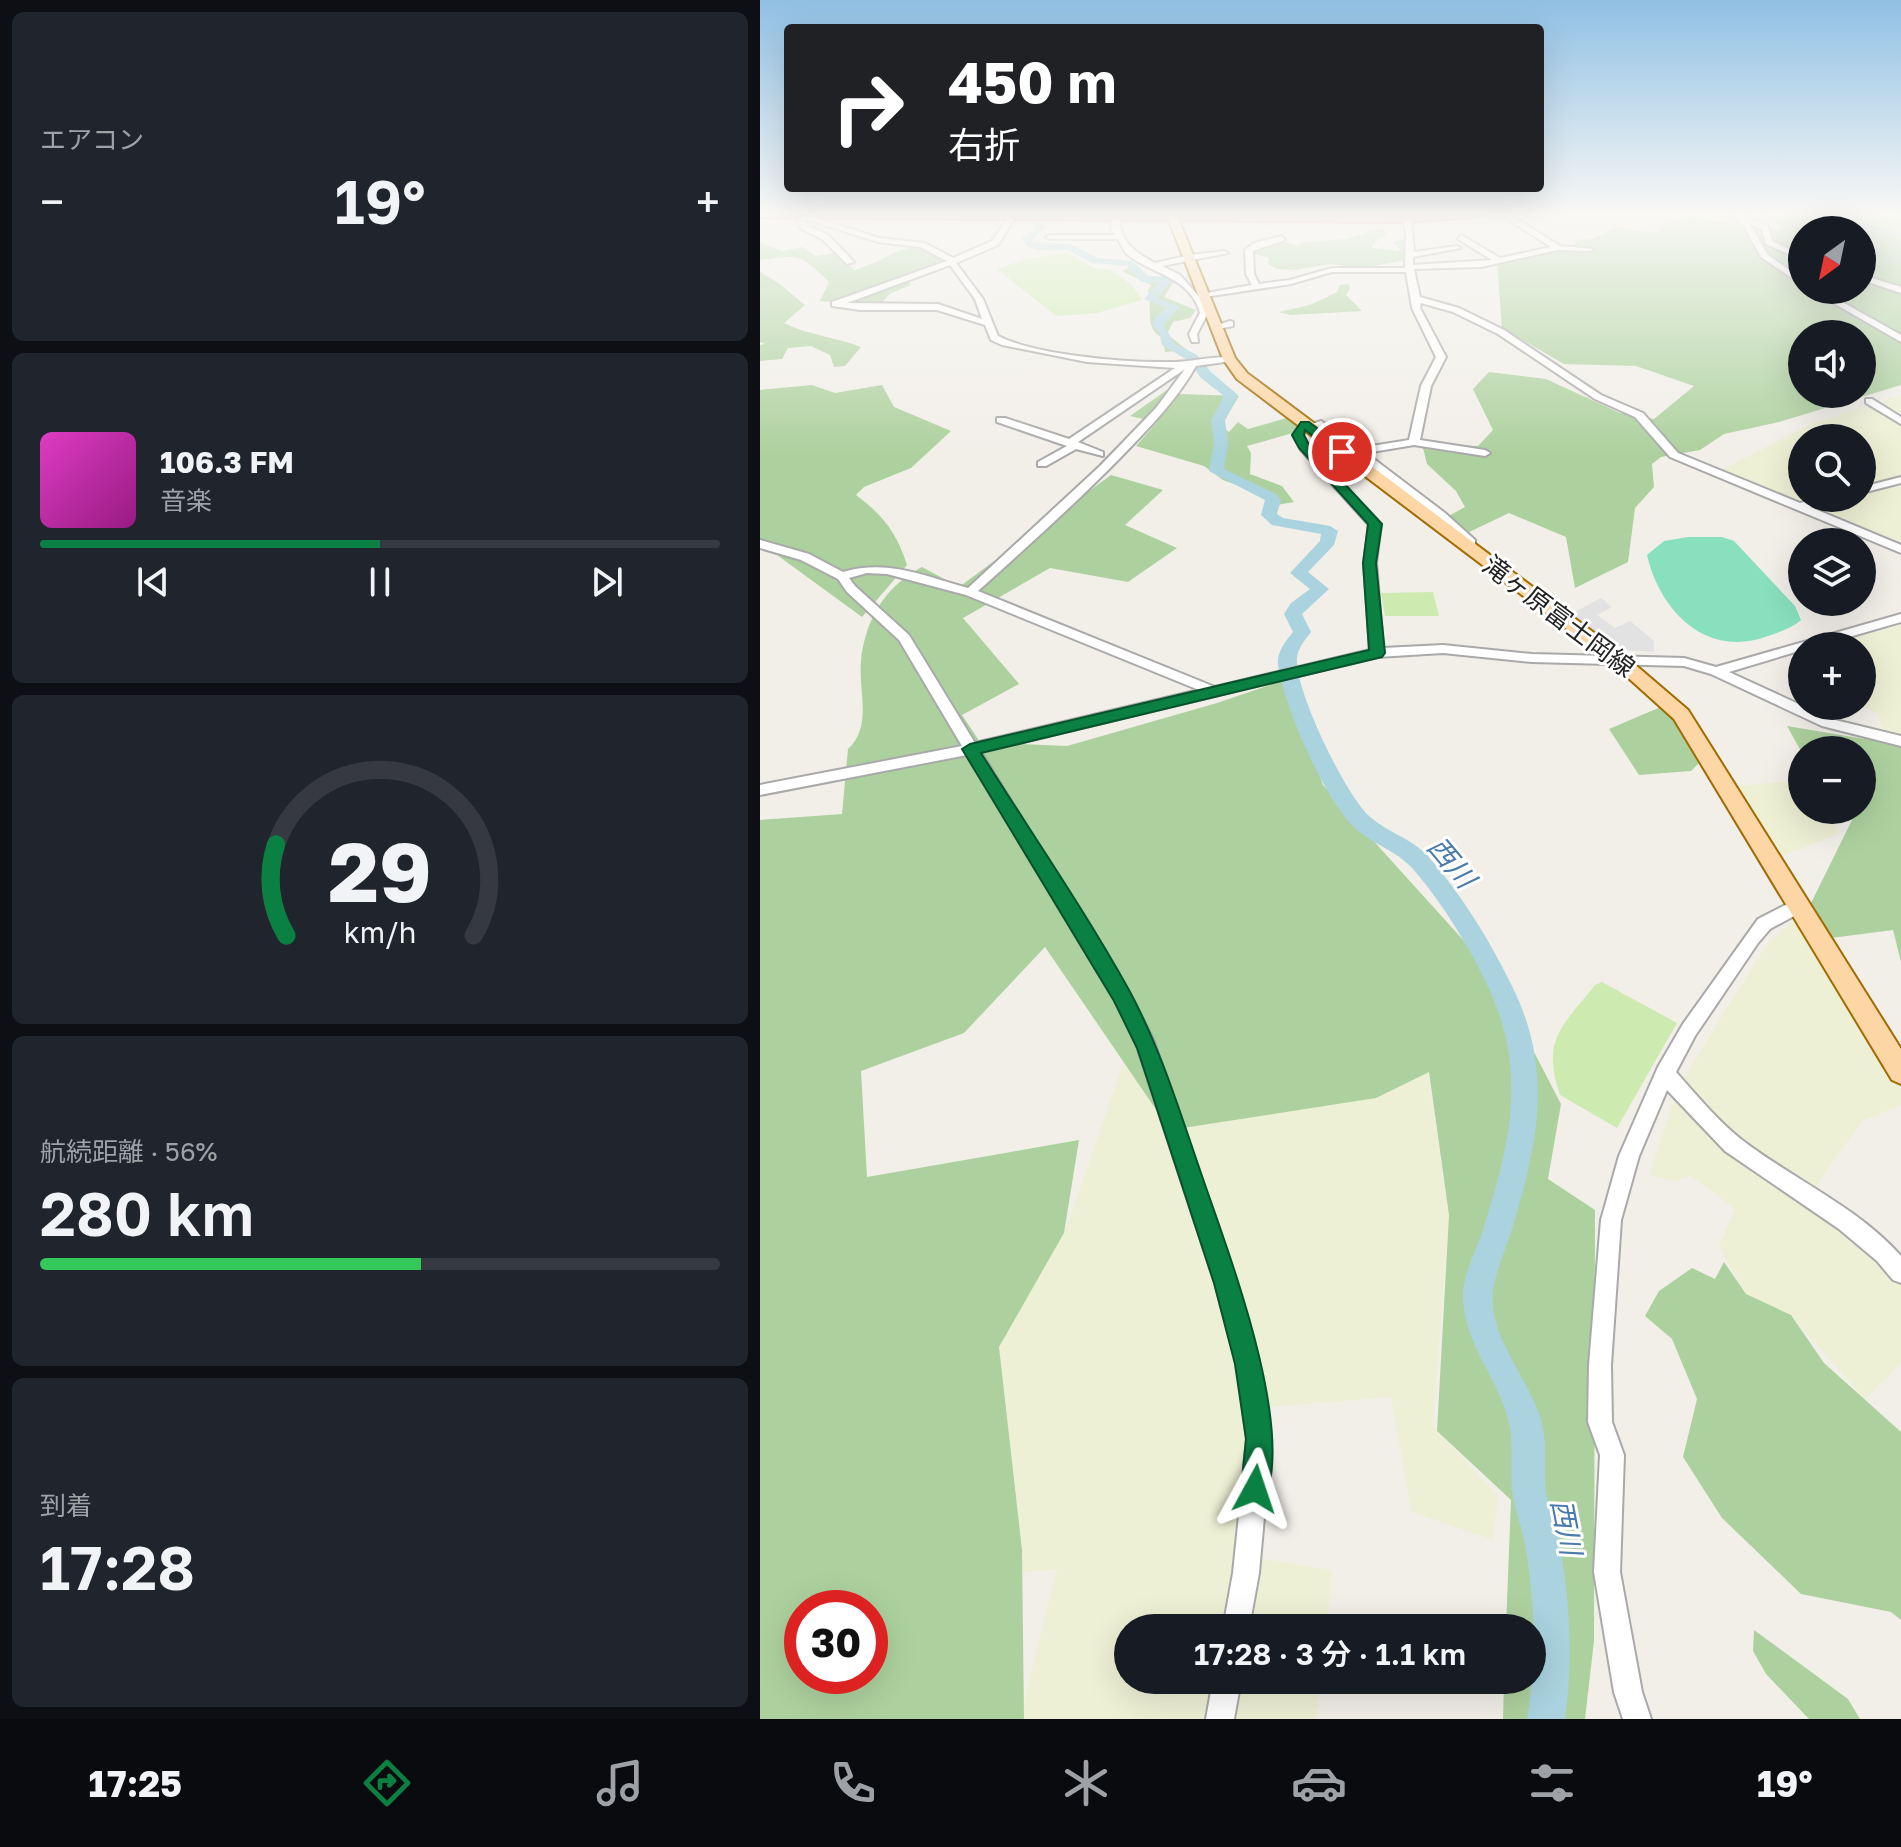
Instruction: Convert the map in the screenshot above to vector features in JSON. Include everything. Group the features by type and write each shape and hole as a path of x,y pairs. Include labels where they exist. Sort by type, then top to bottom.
{"main road":[{"name":"滝ヶ原富士岡線","path":"1202,293 1205,302 1224,325 1229,359 1242,376 1619,660 1654,689 1694,733 1901,1072"}],"street":[{"path":"866,293 835,304 938,307 989,324"},
{"path":"975,293 994,338 1002,342 1075,359 1193,365 1229,359"},
{"path":"1189,293 1205,302 1235,293"},
{"path":"1414,442 1426,386 1441,357 1420,320 1416,293"},
{"path":"1417,299 1456,310 1525,346 1598,397 1639,415 1674,455 1788,502"},
{"path":"1195,340 1193,334 1204,313 1205,302"},
{"path":"1840,304 1901,339"},
{"path":"890,322 897,307"},
{"path":"1042,464 1193,365"},
{"path":"970,592 1081,492 1165,407 1193,365"},
{"path":"1876,405 1901,421"},
{"path":"1001,420 1099,454"},
{"path":"1377,653 1370,563 1375,524 1305,448 1298,435 1308,426 1321,424 1491,557"},
{"path":"1355,452 1414,442 1485,453"},
{"path":"1876,486 1901,480"},
{"path":"1811,512 1901,549"},
{"path":"760,544 805,557 842,576 851,589 904,638 1121,995 1146,1045 1226,1283 1248,1364 1259,1439 1246,1573 1239,1614"},
{"path":"842,576 866,569 887,570 970,592 1215,692"},
{"path":"1852,632 1901,618"},
{"path":"760,790 970,749 1377,653 1443,649 1532,658 1684,662 1716,671 1827,723 1901,741"},
{"path":"1716,671 1788,650"},
{"path":"1637,1719 1628,1692 1607,1572 1612,1455 1600,1422 1600,1365 1611,1220 1629,1156 1665,1073 1689,1030 1764,924 1799,905"},
{"path":"1665,1073 1687,1101 1741,1151 1826,1207 1890,1258 1901,1272"},
{"path":"1220,1719 1224,1694"}],"green space":[{"path":"760,293 791,293 805,305 784,323 861,347 845,366 834,367 830,355 811,346 788,348 782,359 760,361 760,345 765,344 760,342"},
{"path":"824,293 891,293 879,305 820,301"},
{"path":"1027,293 1138,293 1142,300 1097,313 1056,316"},
{"path":"1148,293 1166,293 1164,297 1196,310 1190,318 1173,322 1167,334 1187,350 1165,352 1163,338 1151,323"},
{"path":"1334,293 1347,293 1362,311 1290,315 1279,312 1310,305"},
{"path":"1499,293 1788,293 1788,304 1876,304 1876,293 1901,293 1901,385 1876,393 1876,320 1788,320 1788,408 1825,408 1724,434 1700,450 1661,457 1652,464 1654,487 1635,508 1628,562 1575,588 1566,537 1509,513 1465,534 1443,519 1465,507 1456,491 1427,464 1422,444 1478,446 1493,430 1473,389 1489,372 1546,379 1620,413 1654,419 1694,386 1636,366 1564,364 1502,328"},
{"path":"812,385 835,393 882,385 894,407 951,431 911,468 864,487 856,495 888,526 899,543 907,565 862,617 777,555 760,549 760,390"},
{"path":"1167,390 1181,394 1239,396 1221,426 1229,432 1238,422 1248,429 1290,417 1298,425 1293,433 1247,446 1251,453 1250,474 1282,486 1294,502 1277,505 1264,495 1223,480 1204,466 1136,446 1157,422 1130,416"},
{"path":"1901,395 1901,547 1876,537 1876,528 1854,528 1814,512 1876,512 1876,424 1811,424 1861,408 1876,408 1876,403"},
{"path":"1788,436 1788,502 1716,473"},
{"path":"1111,475 1163,490 1125,525 1177,548 1128,582 1050,568 963,618 1019,684 962,715 980,742 1067,746 1217,703 1287,679 1323,785 1493,973 1561,1104 1548,1179 1595,1210 1594,1641 1585,1719 1503,1719 1504,1694 1546,1694 1546,1614 1507,1614 1511,1500 1437,1431 1449,1215 1429,1072 1376,1098 1170,1130 1045,947 964,1033 861,1071 867,1177 1079,1140 1064,1233 999,1347 1022,1550 1024,1719 760,1719 760,820 842,814 848,749 856,740 862,719 861,661 867,632 887,594 922,567 959,587"},
{"path":"1722,537 1734,541 1788,599 1788,616 1799,616 1801,620 1768,636 1746,641 1725,641 1706,636 1675,612 1653,576 1647,555 1664,541"},
{"path":"1433,592 1439,616 1385,616 1381,593"},
{"path":"1901,624 1901,734 1883,731 1876,713 1876,632 1873,632"},
{"path":"1663,706 1702,760 1691,771 1639,775 1609,729"},
{"path":"1787,726 1847,736 1793,736"},
{"path":"1876,741 1901,745 1901,962 1893,930 1831,938 1810,905 1850,824 1876,824"},
{"path":"1788,781 1788,824 1834,824 1840,833 1782,856 1736,786"},
{"path":"1794,919 1901,1087 1901,1105 1862,1121 1809,1196 1879,1254 1901,1284 1901,1363 1865,1400 1791,1315 1746,1294 1719,1246 1735,1209 1691,1176 1675,1181 1649,1175 1678,1088 1762,951"},
{"path":"1602,982 1677,1023 1617,1128 1560,1095 1553,1060 1554,1047 1564,1023 1595,985"},
{"path":"1131,1042 1427,1067 1449,1215 1433,1426 1498,1496 1493,1540 1411,1512 1391,1397 1271,1407 1253,1557 1332,1570 1328,1614 1114,1614 1114,1694 1320,1694 1316,1719 1024,1719 1023,1706 1057,1569 880,1586 969,1459 1006,1327 1066,1228"},
{"path":"1724,1262 1746,1294 1791,1315 1824,1363 1901,1432 1901,1620 1891,1612 1801,1594 1722,1518 1683,1457 1697,1399 1672,1339 1645,1316 1659,1291 1692,1268 1715,1279"},
{"path":"1754,1630 1848,1699 1860,1719 1809,1719 1766,1674 1753,1651"}],"shaded area":[{"path":"1601,598 1612,607 1597,615 1615,628 1630,621 1654,641 1654,652 1622,650 1595,638 1569,615"}],"waterway":[{"name":"西川","path":"1155,293 1150,299 1174,307 1159,320 1158,325 1166,335 1168,345 1193,358 1206,375 1231,395 1218,420 1221,443 1216,471 1271,497 1269,515 1278,522 1330,531 1328,542 1298,573 1321,589 1297,607 1293,614 1302,632 1289,650 1287,662 1327,772 1351,811 1364,824 1413,855 1453,906 1503,992 1523,1049 1526,1075 1522,1131 1503,1212 1478,1292 1489,1345 1518,1400 1526,1427 1530,1496 1542,1543 1551,1609 1552,1653 1546,1719"}],"route":[{"path":"1255,1489 1259,1439 1248,1364 1226,1283 1147,1048 1121,995 970,749 1377,653 1370,563 1375,524 1305,448 1298,435 1300,428 1305,424 1342,452"}]}
